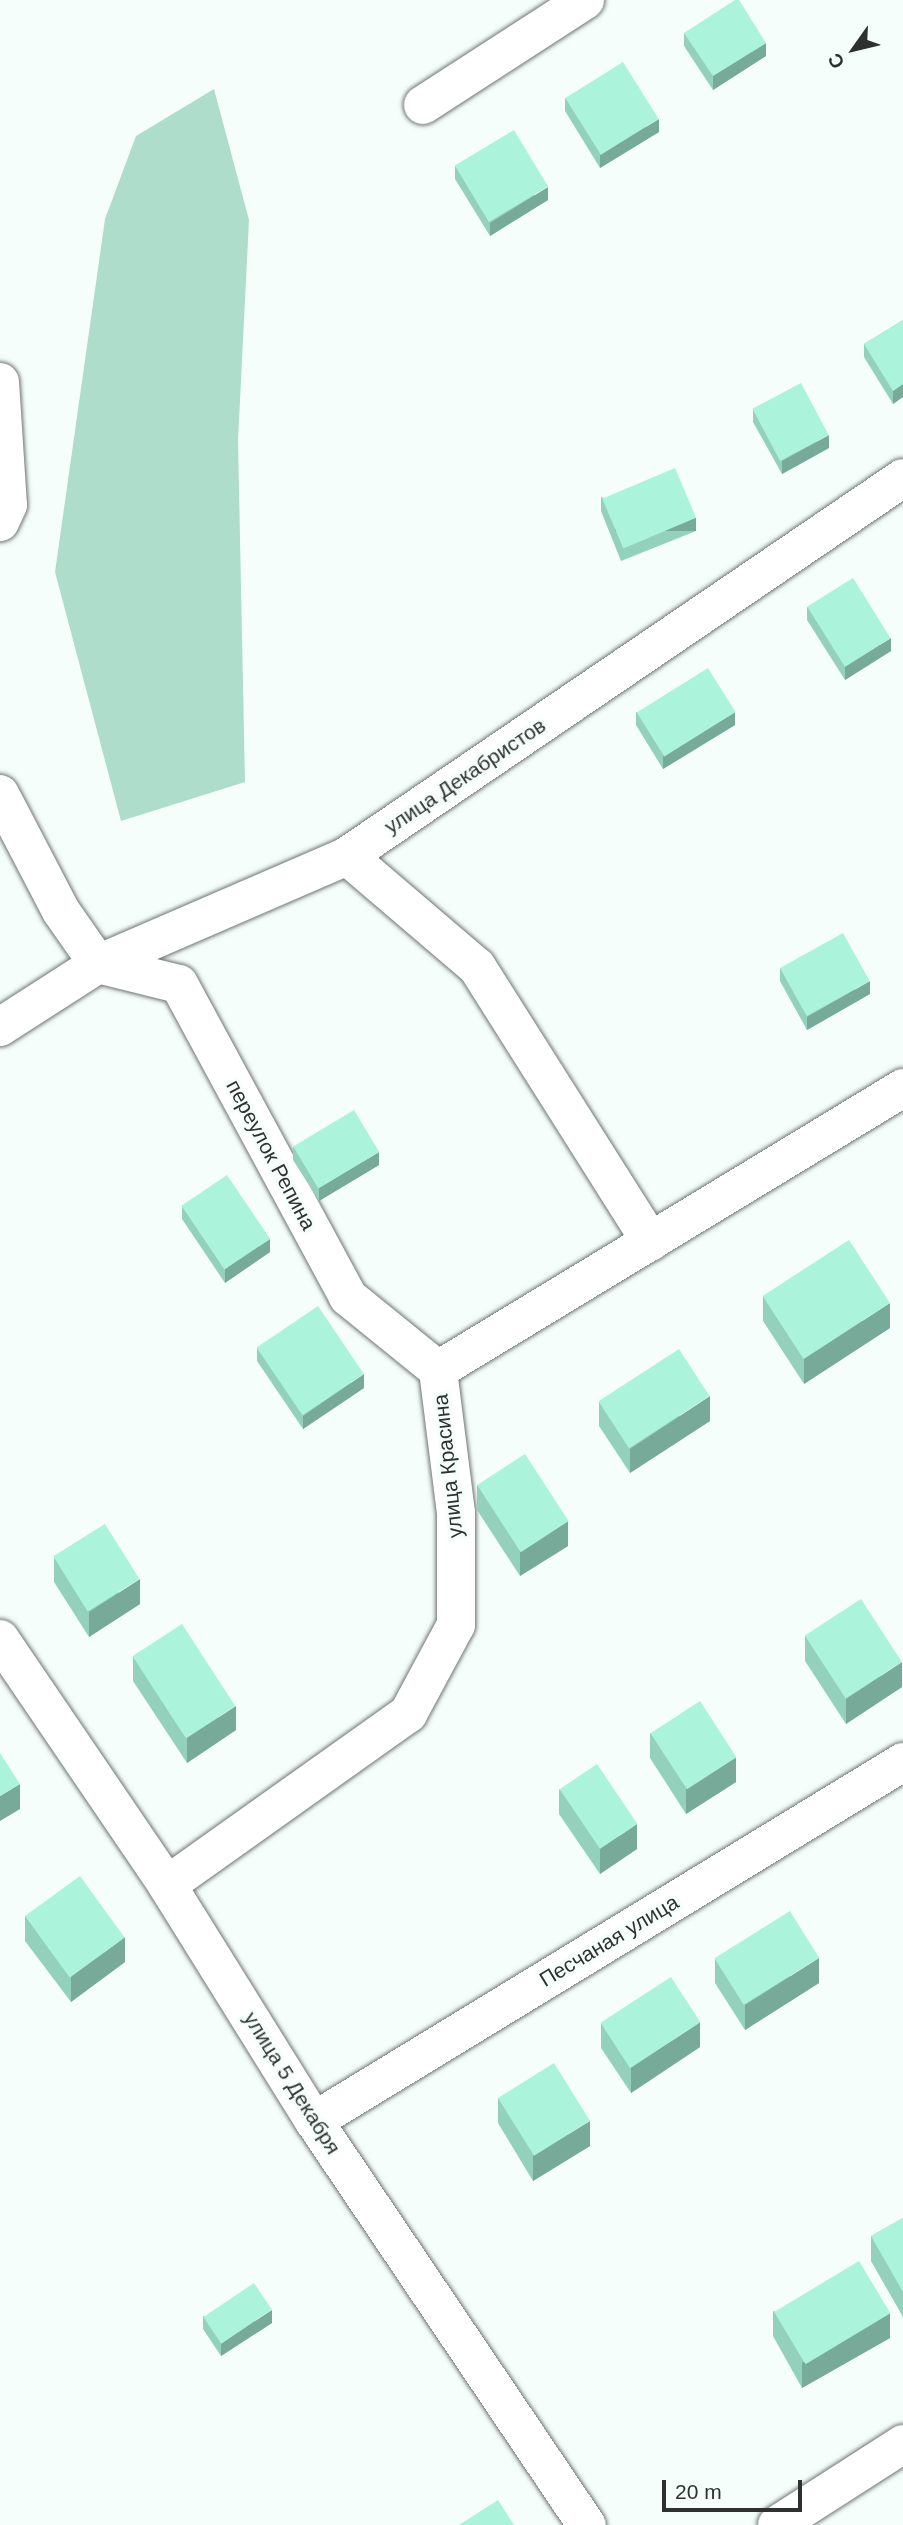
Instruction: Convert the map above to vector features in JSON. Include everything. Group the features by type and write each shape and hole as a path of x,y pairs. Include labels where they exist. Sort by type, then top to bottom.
{"street":[{"path":"423,105 585,0"},
{"path":"0,382 8,505 0,522"},
{"name":"улица Декабристов","path":"0,1027 98,964 347,856 903,478"},
{"path":"0,794 61,911 98,964"},
{"path":"347,856 477,967 651,1242"},
{"name":"переулок Репина","path":"98,964 178,984 348,1297 438,1370"},
{"name":"улица Красина","path":"167,1885 408,1714 456,1625 456,1513 438,1370 903,1088"},
{"name":"улица 5 Декабря","path":"0,1639 167,1885 314,2120 587,2525"},
{"name":"Песчаная улица","path":"314,2120 903,1762"},
{"path":"777,2525 903,2444"}],"green space":[{"path":"214,89 249,220 238,440 245,782 121,821 55,572 105,219 136,136"}],"building":[{"path":"739,0 766,43 713,76 684,33"},
{"path":"623,62 659,119 601,155 565,98"},
{"path":"514,130 548,187 489,222 455,166"},
{"path":"903,320 903,384 893,391 864,344"},
{"path":"801,383 829,435 780,461 752,409"},
{"path":"675,468 696,518 623,549 602,499"},
{"path":"853,578 891,638 845,667 807,607"},
{"path":"708,668 736,712 664,757 637,713"},
{"path":"843,933 870,981 807,1016 780,968"},
{"path":"354,1110 379,1152 318,1189 293,1147"},
{"path":"227,1175 270,1239 224,1270 181,1206"},
{"path":"849,1240 890,1303 803,1359 763,1296"},
{"path":"318,1306 364,1374 303,1415 257,1347"},
{"path":"679,1349 709,1396 629,1448 598,1401"},
{"path":"525,1454 569,1521 521,1552 477,1485"},
{"path":"105,1524 139,1579 88,1611 53,1556"},
{"path":"861,1599 902,1662 846,1698 805,1635"},
{"path":"182,1624 235,1706 186,1738 133,1656"},
{"path":"700,1701 736,1757 687,1789 651,1733"},
{"path":"0,1753 20,1784 0,1796"},
{"path":"597,1764 637,1824 600,1849 560,1789"},
{"path":"80,1876 125,1937 70,1977 25,1916"},
{"path":"790,1911 819,1958 744,2005 715,1958"},
{"path":"671,1977 700,2022 630,2068 601,2023"},
{"path":"554,2063 590,2121 534,2156 498,2098"},
{"path":"903,2218 903,2292 871,2236"},
{"path":"859,2261 890,2313 806,2364 774,2312"},
{"path":"254,2283 272,2310 221,2344 203,2317"},
{"path":"498,2500 514,2525 459,2525"}]}
